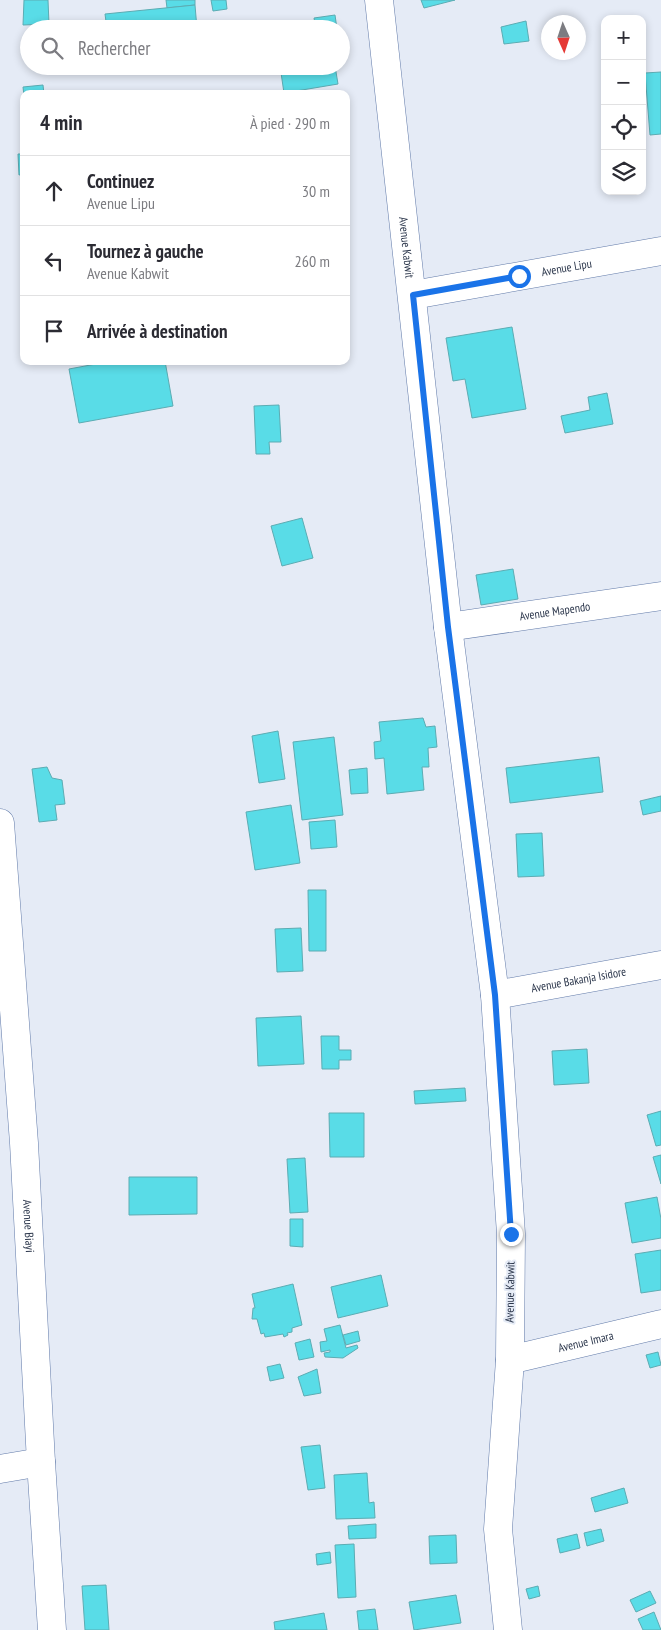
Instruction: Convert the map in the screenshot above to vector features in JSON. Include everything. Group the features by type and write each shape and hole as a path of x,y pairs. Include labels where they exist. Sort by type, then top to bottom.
{"street":[{"name":"Avenue Kabwit","path":"379,0 413,295 448,627 495,995 511,1234 510,1360 498,1529 508,1630"},
{"name":"Avenue Lipu","path":"413,295 661,251"},
{"name":"Avenue Mapendo","path":"448,627 661,596"},
{"name":"Avenue Biayi","path":"0,823 12,1145 41,1462 52,1630"},
{"name":"Avenue Bakanja Isidore","path":"495,995 661,964"},
{"name":"Avenue Imara","path":"510,1360 661,1324"},
{"path":"0,1470 41,1462"}],"building":[{"path":"24,0 48,0 49,20 23,20"},
{"path":"166,0 195,0 195,5 167,8"},
{"path":"211,0 226,0 227,9 213,11"},
{"path":"421,0 455,0 424,8"},
{"path":"195,5 196,20 106,20 105,14"},
{"path":"335,15 336,20 314,20 314,18"},
{"path":"526,21 529,41 504,44 501,27"},
{"path":"661,72 661,134 650,135 646,73"},
{"path":"281,75 336,75 338,84 302,90 284,90"},
{"path":"43,85 44,90 23,90 23,87"},
{"path":"18,154 20,154 20,175"},
{"path":"512,327 526,409 472,418 465,379 453,381 446,338"},
{"path":"90,365 166,365 173,406 79,423 69,369"},
{"path":"607,393 613,424 565,433 561,416 590,410 588,397"},
{"path":"279,405 281,442 269,442 270,454 256,454 254,406"},
{"path":"302,518 313,558 282,566 271,526"},
{"path":"513,569 518,599 481,605 476,575"},
{"path":"423,718 426,727 435,726 437,747 428,748 429,767 422,767 424,790 387,794 384,758 375,759 374,742 381,741 379,722"},
{"path":"278,731 285,779 259,783 252,736"},
{"path":"334,737 343,815 302,820 293,742"},
{"path":"599,757 603,792 510,803 506,768"},
{"path":"47,767 52,778 62,780 65,804 55,805 57,820 39,822 32,769"},
{"path":"367,768 368,793 351,794 349,770"},
{"path":"661,796 661,811 643,815 640,801"},
{"path":"291,805 300,863 255,870 246,812"},
{"path":"335,820 337,847 311,849 309,822"},
{"path":"542,833 544,876 518,877 516,834"},
{"path":"308,890 326,890 326,951 309,951"},
{"path":"301,928 303,971 277,972 275,929"},
{"path":"301,1016 304,1064 258,1066 256,1018"},
{"path":"321,1036 339,1036 339,1050 351,1050 351,1060 339,1060 339,1069 322,1069"},
{"path":"587,1049 589,1083 554,1085 552,1051"},
{"path":"465,1088 466,1101 415,1104 414,1091"},
{"path":"661,1111 661,1145 656,1146 647,1115"},
{"path":"329,1113 364,1113 364,1157 330,1157"},
{"path":"661,1155 661,1184 653,1157"},
{"path":"305,1158 308,1212 290,1213 287,1159"},
{"path":"129,1177 197,1177 197,1214 129,1215"},
{"path":"657,1197 661,1219 661,1238 632,1243 625,1203"},
{"path":"290,1219 303,1219 303,1247 290,1246"},
{"path":"661,1250 661,1290 641,1293 635,1254"},
{"path":"381,1275 388,1306 338,1318 331,1287"},
{"path":"293,1284 302,1325 292,1328 292,1332 287,1333 288,1335 284,1337 283,1334 265,1337 264,1333 261,1334 257,1319 252,1319 253,1308 255,1308 252,1294"},
{"path":"340,1325 346,1348 357,1345 358,1348 343,1358 325,1357 324,1353 330,1352 330,1350 321,1352 320,1342 327,1341 324,1329"},
{"path":"358,1331 360,1341 346,1345 343,1335"},
{"path":"310,1339 314,1357 299,1360 295,1343"},
{"path":"658,1352 661,1365 650,1368 646,1355"},
{"path":"280,1364 284,1378 270,1381 267,1367"},
{"path":"317,1369 321,1393 304,1396 298,1377"},
{"path":"320,1445 325,1488 308,1490 301,1447"},
{"path":"367,1473 369,1503 374,1502 375,1518 336,1519 334,1475"},
{"path":"624,1488 628,1503 595,1512 591,1498"},
{"path":"376,1524 376,1538 349,1539 348,1526"},
{"path":"601,1529 604,1541 587,1546 584,1533"},
{"path":"577,1534 580,1548 560,1553 557,1539"},
{"path":"456,1535 457,1563 430,1564 429,1536"},
{"path":"354,1544 356,1597 338,1598 335,1545"},
{"path":"330,1552 331,1563 317,1565 316,1554"},
{"path":"106,1585 109,1630 85,1630 82,1586"},
{"path":"538,1586 540,1596 529,1599 526,1589"},
{"path":"650,1591 656,1603 636,1612 630,1600"},
{"path":"456,1595 461,1623 414,1630 409,1602"},
{"path":"375,1609 378,1630 359,1630 357,1611"},
{"path":"654,1612 661,1630 643,1630 638,1619"},
{"path":"324,1613 327,1630 275,1630 274,1622"}],"route":[{"path":"511,1234 495,995 448,627 413,295 519,276"}]}
